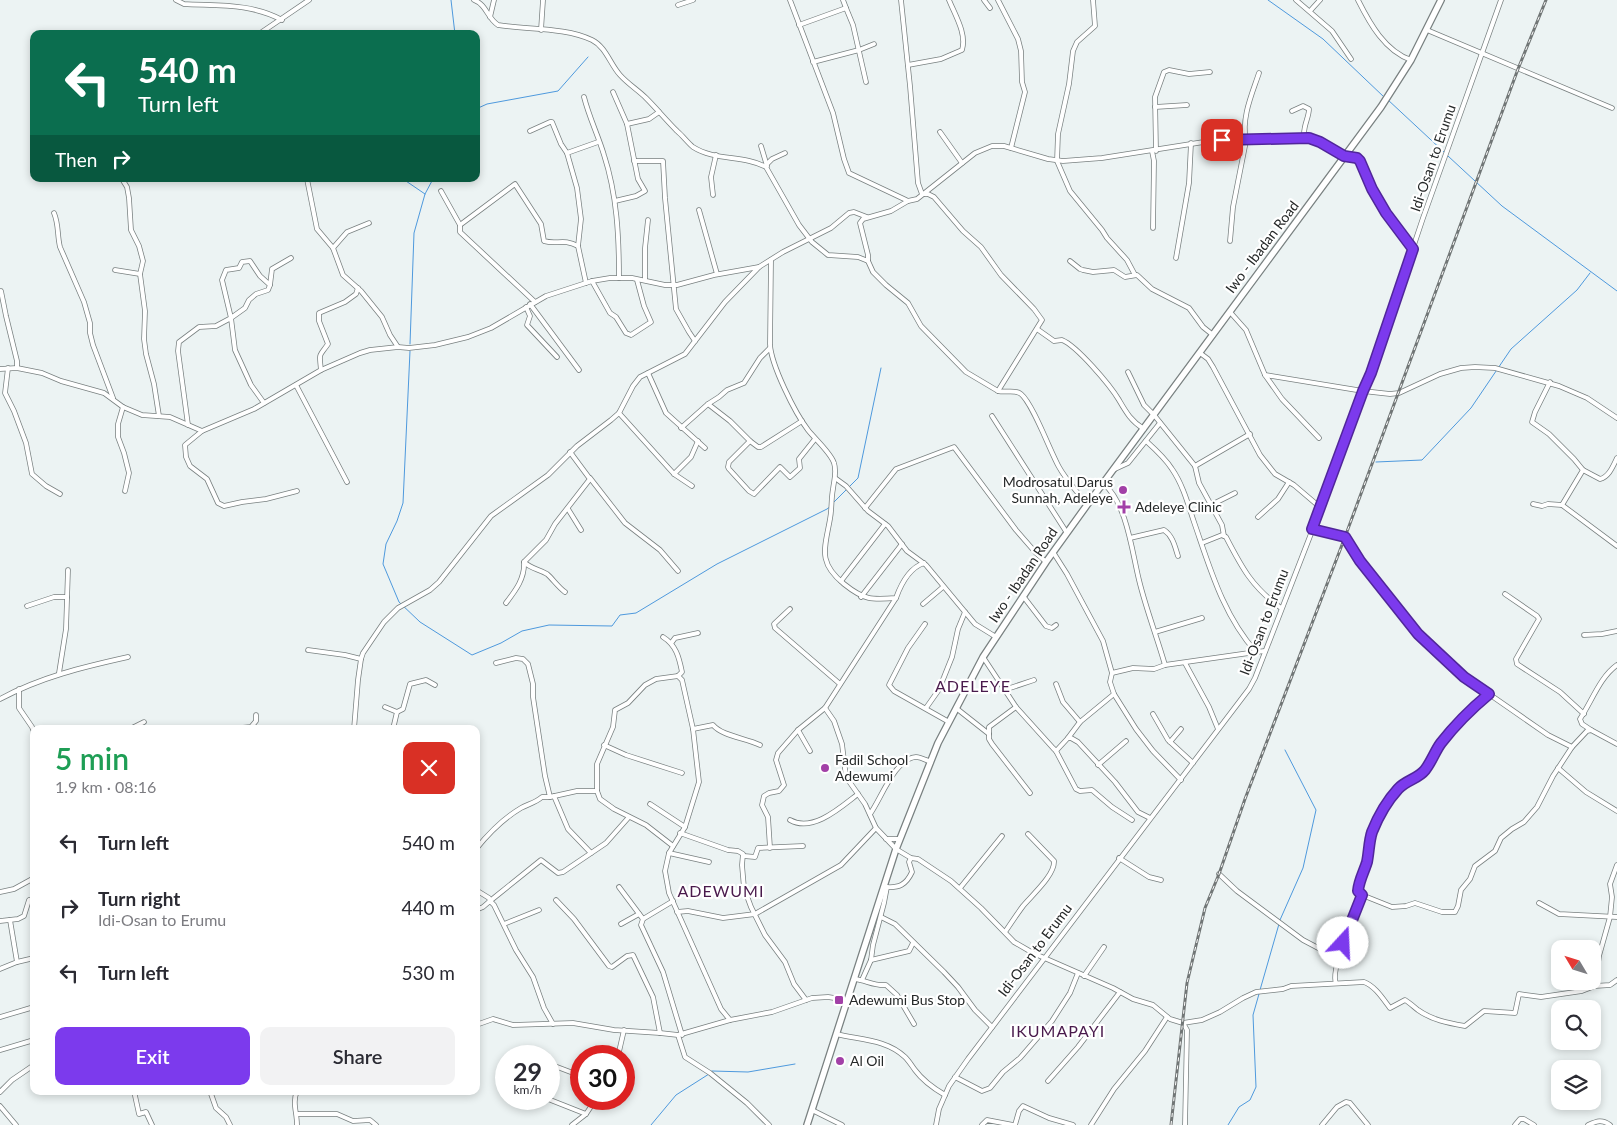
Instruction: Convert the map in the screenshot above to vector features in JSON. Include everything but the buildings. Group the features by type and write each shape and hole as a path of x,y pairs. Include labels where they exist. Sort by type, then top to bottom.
{"main road":[{"name":"Iwo - Ibadan Road","path":"807,1125 896,849 930,762 983,657 1046,562 1087,505 1381,108 1411,60 1441,0"}],"street":[{"path":"176,0 184,4 246,6 282,20"},
{"path":"266,30 309,0"},
{"path":"474,0 484,5 490,18 498,25 568,33 590,39 604,50 622,77 644,96 692,146 706,153 767,166"},
{"path":"490,18 494,0"},
{"path":"541,30 543,0"},
{"path":"678,5 693,0"},
{"path":"790,0 832,113 849,173 908,201"},
{"path":"843,0 853,25 866,82"},
{"path":"901,0 918,183 922,194"},
{"path":"908,65 941,58 962,50 964,44 962,31 949,0"},
{"path":"984,0 990,8"},
{"path":"998,0 1018,39 1021,51 1022,82 1025,92 1011,148"},
{"path":"1093,0 1095,26 1077,42 1073,51 1069,84 1058,134 1057,161 1070,192 1127,260 1135,275"},
{"path":"1296,0 1332,31 1351,59"},
{"path":"1310,11 1320,0"},
{"path":"1358,0 1368,20 1386,43 1402,57 1411,60"},
{"name":"Idi-Osan to Erumu","path":"936,1125 945,1095 955,1077 1119,858 1181,780 1249,689 1255,678 1377,356 1500,0"},
{"path":"799,25 846,8"},
{"path":"1427,30 1481,55 1612,108"},
{"path":"813,62 859,50 874,44"},
{"path":"1153,228 1155,107 1157,91 1163,74 1166,70 1189,74 1210,72"},
{"path":"1230,241 1233,207 1246,141 1244,130 1259,73"},
{"path":"613,92 627,124 638,179 645,191 643,194 615,201"},
{"path":"584,97 588,115 604,155 615,201 619,241 619,278"},
{"path":"1155,107 1187,105"},
{"path":"1292,111 1304,106 1309,108 1304,125 1304,134 1344,156 1357,158 1360,161 1372,189 1386,213 1413,249"},
{"path":"627,124 649,119 658,112"},
{"path":"530,131 552,122 567,153 578,188 581,219 578,246 586,283"},
{"path":"940,132 962,163"},
{"path":"1087,505 1060,469 1022,395 1016,391 998,391 971,376 921,326 908,303 873,272 868,261 860,223 867,217 891,211 908,201 917,199 962,163 986,147 997,145 1057,161 1102,158 1222,140 1246,141 1309,138"},
{"path":"567,153 598,142"},
{"path":"1176,258 1189,183 1192,144"},
{"path":"761,146 767,166 808,239 828,255 858,257 868,261"},
{"path":"767,166 772,159 785,153"},
{"path":"713,195 710,177 716,155"},
{"path":"634,161 663,161 676,309 695,341"},
{"path":"124,182 129,198 131,230 141,253 140,274 145,311 144,339 159,416"},
{"path":"308,182 317,229 333,248 343,275 358,288 382,317 398,347"},
{"path":"460,225 515,184 541,224 544,241 569,241 578,246"},
{"path":"441,191 460,225 460,232 535,302"},
{"path":"922,194 934,197 963,231 981,247 1000,275 1034,309 1042,320 998,391"},
{"path":"700,210 717,274"},
{"path":"354,725 361,659 384,622 404,604 430,590 439,582 492,516 548,475 570,452 619,413 633,386 640,378 684,354 725,302 759,267 831,228 849,213 854,212 867,217"},
{"path":"54,213 59,223 58,237 60,247 84,302 93,344 113,398"},
{"path":"645,280 645,248 648,220"},
{"path":"333,248 347,232 369,222"},
{"path":"188,425 178,351 179,342 199,327 216,326 245,308 249,300 256,294 268,290 272,268 291,258"},
{"path":"771,260 770,348 774,362 793,407 832,459 835,469 830,521 824,548 829,568 841,581 861,597 877,599 896,598"},
{"path":"264,403 251,385 235,350 231,318 222,280 226,270 239,268 242,262 250,261 260,276 270,285"},
{"path":"1070,261 1084,270 1099,272 1114,270 1125,277 1138,275 1152,289 1189,308 1203,328 1213,335"},
{"path":"298,491 224,506 218,503 207,479 190,466 186,457 185,445 202,431 264,403 321,370 360,353 398,347 409,348 435,345 468,337 491,328 546,296 592,281 619,278 678,285 717,274 759,267"},
{"path":"115,270 140,274"},
{"path":"592,281 610,313 616,317 626,333 631,335 651,322 644,306 638,280"},
{"path":"321,370 321,351 328,344 319,321 319,313 344,302 356,294 358,288"},
{"path":"2,290 17,368"},
{"path":"528,306 530,316 527,325 557,357"},
{"path":"528,306 579,370"},
{"path":"1230,312 1246,330 1265,375 1282,399 1319,438"},
{"path":"1037,329 1054,341 1062,340 1076,349 1116,395 1132,421 1144,429"},
{"path":"682,428 708,404 727,390 744,383 760,358 770,348"},
{"path":"1200,353 1208,359 1213,367 1260,455 1269,468 1275,474 1290,482 1321,508"},
{"path":"1265,375 1363,391 1399,393 1440,374 1454,370 1475,367 1495,368 1550,382 1587,398 1617,418"},
{"path":"0,368 17,368 42,373 61,382 104,393 123,406 142,415 170,416 202,431"},
{"path":"8,368 5,393 26,443 32,474 60,494"},
{"path":"1128,372 1144,405 1195,466 1199,483 1222,525 1224,536 1245,573 1259,589 1281,608"},
{"path":"648,373 666,414 705,448"},
{"path":"1550,382 1532,422 1549,434 1583,470 1600,479 1604,478 1617,458"},
{"path":"296,385 347,482"},
{"path":"708,404 758,447 761,447 802,421"},
{"path":"123,406 118,424 118,437 128,464 129,473 125,491"},
{"path":"619,413 674,474 692,486"},
{"path":"992,416 1067,533"},
{"path":"1115,469 1128,463 1160,423"},
{"path":"1195,466 1250,434"},
{"path":"750,441 729,462 728,467 754,494 780,466 790,477 800,468 799,459 816,439"},
{"path":"674,474 691,457 698,441"},
{"path":"1146,441 1167,460 1174,471 1186,498 1223,604 1243,636 1256,652"},
{"path":"865,508 896,468 954,447 1016,530 1046,562"},
{"path":"524,562 546,540 555,524 590,479 570,452"},
{"path":"570,452 625,523 660,550 678,572"},
{"path":"1562,505 1583,470"},
{"path":"835,478 846,486 865,508 885,524 908,551 924,563 980,628 996,637"},
{"path":"1258,517 1278,499 1290,482"},
{"path":"1104,484 1113,494 1130,538 1138,579 1165,665"},
{"path":"1211,505 1235,493"},
{"path":"1533,504 1542,506 1548,504 1562,505 1617,546"},
{"path":"568,509 581,530"},
{"path":"841,581 885,524"},
{"path":"1312,529 1345,537 1360,561 1418,634 1464,677 1548,735 1572,747"},
{"path":"1130,538 1164,530 1172,538 1178,556"},
{"path":"1202,543 1219,536 1224,536"},
{"path":"861,597 902,544"},
{"path":"1053,552 1101,637 1112,673 1110,682 1114,694 1136,730 1181,780"},
{"path":"524,562 530,568 547,574 565,592"},
{"path":"506,603 519,585 525,571 524,562"},
{"path":"770,848 768,817 762,805 764,796 779,791 784,785 776,760 778,753 798,730 825,708 896,598 905,579 916,567 924,563"},
{"path":"59,673 66,629 68,570"},
{"path":"923,604 943,587"},
{"path":"1505,594 1538,616 1539,619 1516,659 1517,664 1560,692 1584,714"},
{"path":"1023,596 1046,626 1052,628 1056,625"},
{"path":"27,606 54,597 68,597"},
{"path":"790,609 774,624 775,628 840,684"},
{"path":"926,708 938,691 944,677 965,612"},
{"path":"1156,632 1202,618"},
{"path":"925,624 908,648 889,686 894,691 949,722"},
{"path":"1584,635 1617,631"},
{"path":"672,642 675,638 698,633"},
{"path":"663,637 672,642 682,672 678,676 656,679 645,686 628,704 616,710 613,727 597,764 597,791 600,799 646,825 673,846"},
{"path":"308,650 361,659"},
{"path":"1112,673 1133,668 1154,669 1165,665 1265,651"},
{"path":"0,699 59,673 128,657"},
{"path":"983,657 1016,707 1056,751 1076,789 1080,791 1092,790 1112,807 1132,820"},
{"path":"496,663 516,658 524,660 528,664 533,684 533,697 545,776 552,796 568,829 591,853"},
{"path":"1186,663 1218,729"},
{"path":"1617,665 1604,676 1580,719 1580,723 1617,744"},
{"path":"678,676 682,680 693,729 699,782 685,826 669,853 665,870 669,893 677,912 721,1009 730,1020"},
{"path":"385,707 397,712 403,709 410,684 426,680 435,685"},
{"path":"1004,690 1034,680"},
{"path":"1056,684 1063,702 1080,722"},
{"path":"19,689 19,708 31,725"},
{"path":"1056,751 1080,722 1114,694"},
{"path":"1489,694 1462,717 1439,745 1433,759 1424,772 1414,780 1406,782 1392,796 1372,831 1369,853 1359,881 1358,891 1362,895 1392,907 1406,906 1416,902 1442,912 1455,912 1461,890 1470,879 1475,866 1495,851 1505,834 1526,820 1541,801 1558,768 1572,747 1587,731 1591,730"},
{"path":"1016,707 991,726 989,739 1030,793"},
{"path":"825,708 834,721 842,744 845,773 870,814 876,828 896,849 911,858 918,859 960,888 1014,942 1133,999 1153,1005 1175,1022 1183,1023 1202,1020 1256,992 1283,989 1291,986 1359,982 1369,984 1390,1008 1405,1000 1418,1010 1432,1017 1465,1026 1484,1011 1515,1013 1519,994 1541,997 1585,990"},
{"path":"956,708 989,734"},
{"path":"394,725 397,712"},
{"path":"1153,714 1170,742 1193,763"},
{"path":"253,725 256,721 256,715"},
{"path":"138,725 144,722"},
{"path":"693,729 713,726 723,732 751,740 760,745"},
{"path":"1170,742 1181,729"},
{"path":"798,730 810,751"},
{"path":"1068,738 1078,742 1116,782 1138,812 1150,818"},
{"path":"1098,765 1126,741"},
{"path":"604,745 626,755 682,773"},
{"path":"870,814 895,771 902,764 916,757 930,762"},
{"path":"1558,768 1586,792 1617,811"},
{"path":"480,844 510,815 523,806 538,801 542,797 577,791 597,791"},
{"path":"790,820 795,823 804,823 819,820 858,794"},
{"path":"650,804 685,826"},
{"path":"480,908 541,860 561,873 574,866 606,843 629,817"},
{"path":"677,912 688,911 723,918 755,914 841,864 876,828"},
{"path":"680,833 728,850 738,851 744,856 755,857 758,848 803,846"},
{"path":"1005,932 1024,905 1048,877 1055,864 1028,834"},
{"path":"960,888 1002,836"},
{"path":"886,839 900,839"},
{"path":"669,853 709,862"},
{"path":"744,856 742,865 744,888 755,914 766,935 785,962 797,989 806,1000"},
{"path":"862,980 871,960 873,944 882,917 885,887 901,886 905,883 912,872 909,862 911,858"},
{"path":"1119,858 1149,877 1161,880"},
{"path":"1601,946 1610,917 1612,897 1610,884 1617,864"},
{"path":"1219,874 1237,891 1303,940 1322,950 1339,953"},
{"path":"0,892 14,889 30,880"},
{"path":"619,887 643,919"},
{"path":"480,892 489,898 502,918 516,950 534,977 548,1018 553,1024"},
{"path":"1336,983 1334,976 1339,953 1362,895"},
{"path":"0,921 24,916 30,900"},
{"path":"556,900 574,919 610,967 627,956 633,955 653,997 660,1033"},
{"path":"673,901 643,919 641,924 663,972 685,1057 701,1067 747,1103 769,1125"},
{"path":"1539,904 1560,914 1617,917"},
{"path":"504,924 538,910"},
{"path":"621,924 639,914"},
{"path":"882,917 895,924 944,972 958,987 974,1010 992,1027"},
{"path":"10,920 17,962"},
{"path":"871,960 909,951 913,943"},
{"path":"1084,976 1104,948"},
{"path":"0,969 30,959"},
{"path":"955,1077 982,1091 990,1088 1003,1072 1020,1058 1052,1021 1070,994 1078,973"},
{"path":"854,979 876,985 886,984 897,995 914,1024"},
{"path":"1601,986 1610,985 1617,980"},
{"path":"1048,1081 1075,1051 1120,992"},
{"path":"480,1024 493,1019 513,1025 573,1022 604,1029 680,1035 730,1020 772,1012 819,997 847,1000"},
{"path":"0,1018 30,1008"},
{"path":"1091,1125 1114,1089 1148,1046 1167,1017"},
{"path":"1183,1023 1187,1030 1185,1125"},
{"path":"621,1045 624,1030"},
{"path":"836,1034 876,1041 887,1046 906,1058 922,1079 945,1095"},
{"path":"0,1050 30,1041"},
{"path":"0,1092 12,1080 30,1068"},
{"path":"135,1095 139,1114 146,1112 152,1125"},
{"path":"211,1095 216,1108 226,1117 230,1125"},
{"path":"296,1095 293,1102 297,1114 297,1125"},
{"path":"1322,1125 1337,1107 1346,1102 1350,1103 1368,1125"},
{"path":"560,1104 586,1114"},
{"path":"0,1106 16,1125"},
{"path":"982,1125 986,1120 1014,1125 1023,1106 1049,1118 1073,1125"},
{"path":"572,1125 589,1110"},
{"path":"812,1110 842,1125"},
{"path":"297,1114 337,1114 353,1121 370,1120 376,1125"},
{"path":"1515,1125 1520,1119 1524,1119 1534,1125"},
{"path":"1588,1125 1597,1120 1605,1121 1610,1125"}],"waterway":[{"path":"451,0 455,30"},
{"path":"1268,0 1323,39 1384,97"},
{"path":"480,107 487,104 558,91 588,57"},
{"path":"1387,99 1445,153"},
{"path":"1448,156 1502,206 1617,291"},
{"path":"407,182 425,194"},
{"path":"410,344 414,233 425,194 431,182"},
{"path":"1376,462 1422,460 1471,408 1511,349 1577,290 1590,273"},
{"path":"410,351 403,503 386,544 383,564 399,602 420,622 472,655 501,643 522,631 549,625 612,626 620,615 636,613 717,564 831,506"},
{"path":"849,487 858,478 881,368"},
{"path":"833,503 846,490"},
{"path":"1280,920 1303,868 1316,810 1285,750"},
{"path":"1260,990 1279,924"},
{"path":"1228,1125 1239,1107 1250,1100 1256,1087 1253,1015 1259,994"},
{"path":"712,1071 748,1072 795,1064"},
{"path":"651,1125 676,1095 709,1074"}],"railway":[{"path":"1171,1125 1187,983 1205,908 1518,69 1546,0"}],"place":[{"name":"Modrosatul Darus Sunnah, Adeleye","path":"1123,490"},
{"name":"Adeleye Clinic","path":"1124,507"},
{"name":"Fadil School Adewumi","path":"825,768"},
{"name":"Adewumi Bus Stop","path":"839,1000"},
{"name":"Al Oil","path":"840,1061"}],"district":[{"name":"ADELEYE","path":"973,686"},
{"name":"ADEWUMI","path":"721,891"},
{"name":"IKUMAPAYI","path":"1058,1031"}],"route":[{"path":"1222,140 1246,141 1309,138 1344,156 1357,158 1362,163 1367,180 1392,224 1413,249 1371,373 1312,529 1345,537 1360,561 1418,634 1464,677 1489,694 1462,717 1439,745 1433,759 1424,772 1414,780 1406,782 1399,787 1382,811 1372,831 1369,853 1359,881 1358,891 1362,895 1343,943"}]}
